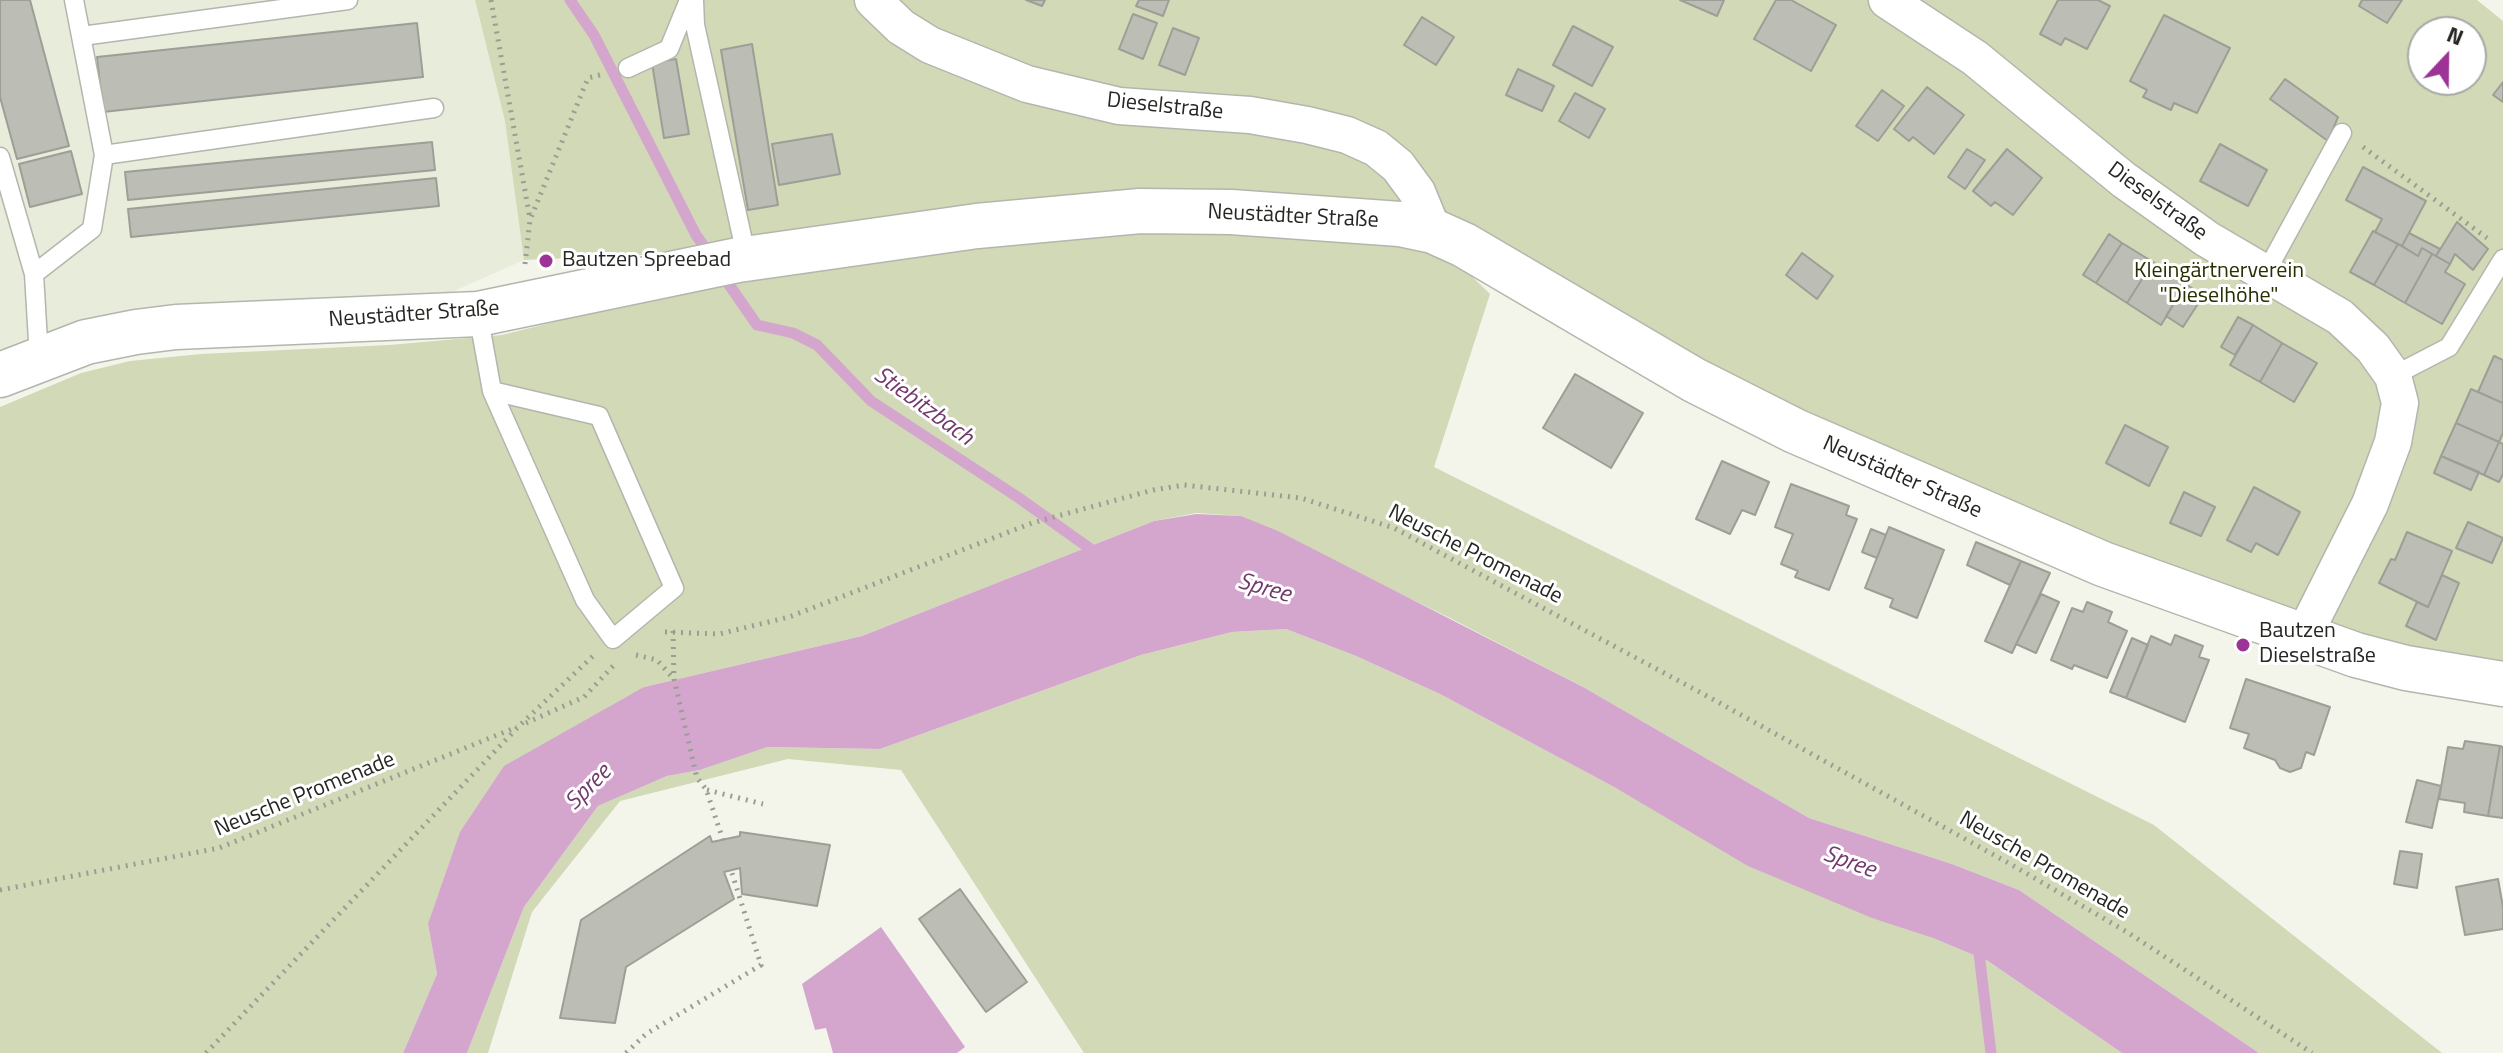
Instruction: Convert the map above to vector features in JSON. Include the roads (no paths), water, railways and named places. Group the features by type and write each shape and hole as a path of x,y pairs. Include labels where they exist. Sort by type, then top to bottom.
{"street":[{"name":"Dieselstraße","path":"873,0 901,27 930,45 1027,84 1119,106 1250,115 1347,135 1376,148 1398,166 1417,192 1433,231"},
{"name":"Dieselstraße","path":"1887,0 1975,58 2124,180 2207,239 2340,317 2373,348 2393,376 2400,403 2393,442 2370,504 2303,637"},
{"name":"Neustädter Straße","path":"0,375 86,342 176,327 478,314 743,260 977,226 1140,211 1231,212 1352,219 1433,231 1464,245 1694,380 1795,431 2103,564 2303,637 2406,668 2503,684"}],"lane":[{"path":"34,274 92,229 104,155 74,0"},
{"path":"82,36 348,0"},
{"path":"628,68 669,49 692,0"},
{"path":"692,0 743,260"},
{"path":"104,155 434,108"},
{"path":"2265,274 2342,133"},
{"path":"0,157 34,274 39,358"},
{"path":"2393,376 2449,347 2503,259"},
{"path":"478,314 492,391 585,600 613,639 674,588 599,416 492,391"}],"water":[{"name":"Spree","path":"1196,514 1241,516 1278,531 1585,688 1809,818 1952,864 2019,890 2259,1053 2122,1053 1988,961 1933,938 1872,918 1748,866 1616,788 1440,694 1286,629 1232,632 1141,655 880,749 767,747 700,770 667,776 598,806 524,907 467,1053 403,1053 437,974 428,924 460,832 504,766 644,687 862,636 1154,521"},
{"path":"881,927 965,1047 957,1053 833,1053 826,1028 815,1030 802,984"}],"waterway":[{"name":"Stiebitzbach","path":"570,0 594,35 696,235 710,255"},
{"name":"Stiebitzbach","path":"721,273 757,325 793,333 817,345 871,401 1019,498 1099,555"},
{"path":"1978,945 1991,1053"}],"place":[{"name":"Bautzen Spreebad","path":"546,261"},
{"name":"Bautzen Dieselstraße","path":"2243,645"}],"park label":[{"name":"Kleingärtnerverein \"Dieselhöhe\"","path":"2219,284"}]}
